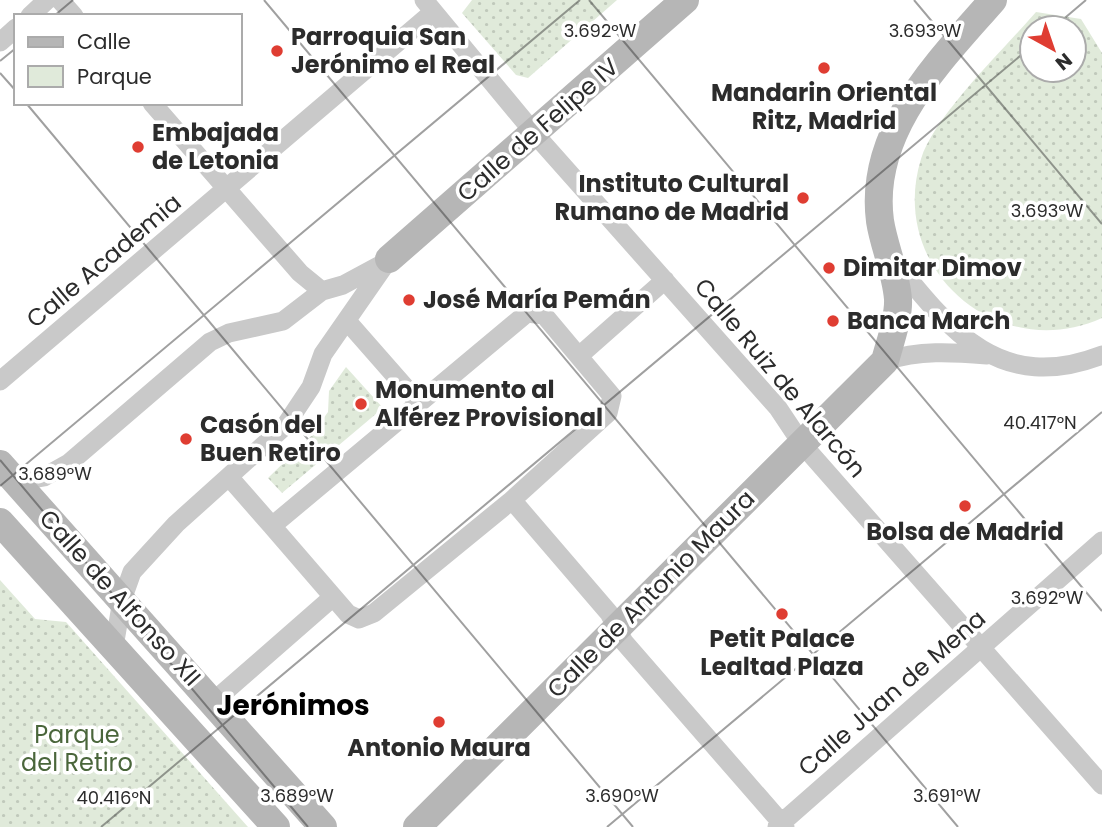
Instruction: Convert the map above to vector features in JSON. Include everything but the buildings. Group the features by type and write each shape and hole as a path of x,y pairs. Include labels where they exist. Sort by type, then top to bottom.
{"street":[{"path":"32,14 47,0"},
{"path":"60,0 72,14"},
{"name":"Calle de Felipe IV","path":"7,473 44,477 69,463 210,342 229,333 283,321 321,291 359,277 389,259 685,0"},
{"path":"886,362 898,300 880,220 882,172 897,124 949,51 993,0"},
{"name":"Calle Ruiz de Alarcón","path":"428,7 535,133 778,408 802,444 1102,785"},
{"name":"Calle Academia","path":"0,382 227,188 428,7"},
{"path":"0,42 14,30"},
{"path":"154,105 300,273 321,291"},
{"path":"889,255 939,316 987,355 1027,366 1073,364 1102,355"},
{"name":"Calle de Felipe IV","path":"114,647 122,600 132,572 145,556 285,426 311,387 323,354 389,259"},
{"path":"579,356 665,280"},
{"path":"229,477 348,614 359,619 374,613 512,500 608,413 612,396 544,315 527,313 272,526"},
{"path":"347,321 419,404"},
{"name":"Calle de Antonio Maura","path":"417,827 886,362 907,354 942,351 987,355"},
{"name":"Calle de Alfonso XII","path":"7,473 214,701 323,827"},
{"path":"512,500 609,613 624,642 781,826"},
{"name":"Calle de Alfonso XII","path":"0,522 276,827"},
{"name":"Calle Juan de Mena","path":"781,826 1102,541"},
{"path":"214,701 333,597"}],"green space":[{"path":"472,0 617,0 528,78 516,75 462,13"},
{"path":"1088,30 1102,53 1102,318 1063,329 1025,328 990,317 960,297 936,270 920,237 915,199 921,159 940,123 971,83 1018,32 1018,84 1088,84"},
{"path":"346,367 383,408 282,493 268,478 310,437 328,412 329,391"},
{"name":"Parque del Retiro","path":"0,580 35,619 66,622 248,827 0,827"}],"place":[{"name":"Parroquia San Jerónimo el Real","path":"277,51"},
{"name":"Mandarin Oriental Ritz, Madrid","path":"824,68"},
{"name":"Embajada de Letonia","path":"138,147"},
{"name":"Instituto Cultural Rumano de Madrid","path":"803,198"},
{"name":"Dimitar Dimov","path":"829,268"},
{"name":"José María Pemán","path":"409,300"},
{"name":"Banca March","path":"833,321"},
{"name":"Monumento al Alférez Provisional","path":"361,404"},
{"name":"Casón del Buen Retiro","path":"186,439"},
{"name":"Bolsa de Madrid","path":"965,506"},
{"name":"Petit Palace Lealtad Plaza","path":"782,614"},
{"name":"Antonio Maura","path":"439,722"}],"district":[{"name":"Jerónimos","path":"293,705"}]}
